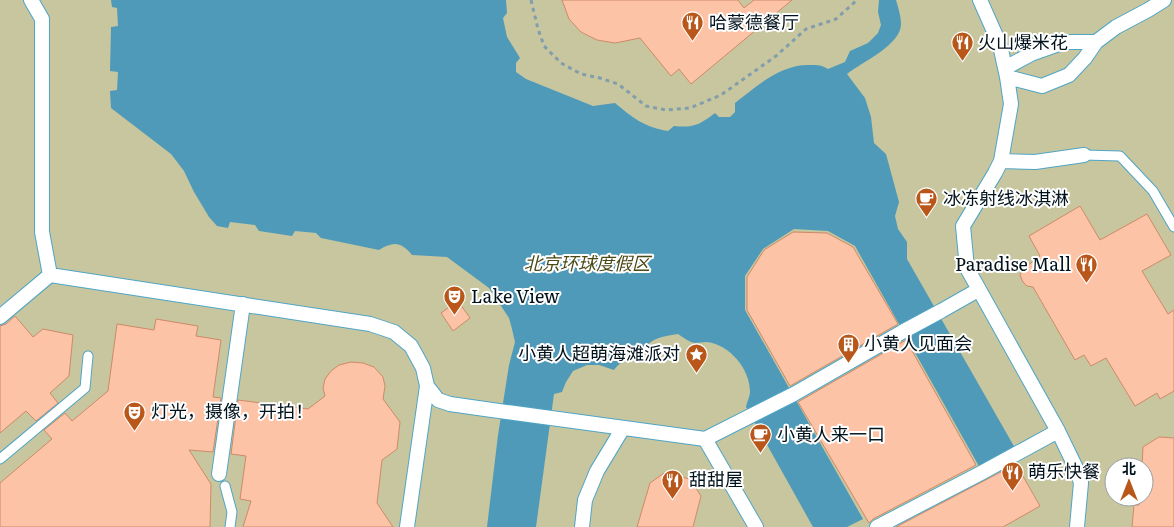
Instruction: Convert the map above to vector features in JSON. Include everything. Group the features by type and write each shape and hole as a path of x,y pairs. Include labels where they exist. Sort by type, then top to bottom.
{"street":[{"path":"32,0 42,19 42,232 50,276"},
{"path":"980,0 1000,45 1011,104 1001,162 963,226 967,268 1058,431 1076,468 1081,483 1077,527"},
{"path":"1006,72 1042,86 1069,75 1085,58 1096,42 1116,27 1165,0 1174,9"},
{"path":"1006,72 1031,54 1065,42 1096,42"},
{"path":"1001,162 1035,162 1084,155"},
{"path":"0,317 50,276 370,324 394,332 411,346 423,368 427,386 407,527"},
{"path":"427,386 438,400 450,404 705,440 794,394 978,290"},
{"path":"222,480 242,304"},
{"path":"582,527 585,500 597,471 623,428"},
{"path":"877,527 1058,431"},
{"path":"705,440 756,527"}],"lane":[{"path":"1084,155 1120,156 1153,191 1174,227"},
{"path":"0,459 85,388 88,356"},
{"path":"222,480 232,512 230,527"}],"path":[{"path":"531,0 544,46 561,63 581,74 618,84 646,106 666,110 690,108 721,96 776,56 806,29 836,19 857,0"}],"green space":[{"name":"北京环球度假区","path":"0,0 1174,0 1174,527 0,527"}],"water":[{"path":"111,0 506,0 507,13 503,18 507,37 520,58 516,63 516,72 526,79 593,106 615,103 639,121 668,131 674,126 696,125 715,113 719,117 730,117 735,112 735,103 770,77 789,68 815,65 828,69 845,62 850,51 868,43 878,33 881,25 878,12 879,0 896,0 901,24 895,39 880,52 847,74 865,98 871,117 874,143 886,154 899,202 895,216 898,229 907,242 907,259 1015,448 980,468 855,246 828,231 794,229 763,249 745,276 745,310 863,519 847,527 813,527 746,407 750,395 749,383 747,375 737,359 731,353 715,344 707,342 696,343 686,340 678,334 655,339 647,346 642,357 626,359 614,370 599,365 587,365 573,371 562,392 554,394 536,527 487,527 498,435 509,365 515,342 509,318 489,288 447,257 412,255 404,247 397,244 389,245 379,250 321,238 316,233 295,231 292,236 259,231 255,225 230,222 228,228 217,226 209,217 184,171 171,154 111,108 110,91 117,90 118,72 110,71 111,27 118,26 117,8 112,7"}],"building":[{"name":"哈蒙德餐厅","path":"562,0 738,0 744,8 754,0 792,0 691,84 679,69 671,76 640,38 615,43 597,40 581,32 569,19"},
{"name":"Paradise Mall","path":"1080,206 1100,240 1147,214 1171,255 1142,271 1168,314 1174,310 1174,391 1160,399 1157,393 1135,406 1106,358 1091,366 1084,355 1075,360 1033,287 1027,286 1020,275 1023,269 1040,256 1029,236"},
{"path":"793,232 827,233 853,247 898,324 790,386 747,310 747,277 764,250"},
{"name":"Lake View","path":"458,301 470,318 453,331 441,313"},
{"path":"15,316 33,337 43,329 73,335 69,376 50,393 58,403 36,421 26,411 0,433 0,326 6,324"},
{"name":"灯光，摄像，开拍！","path":"156,319 198,326 196,336 221,340 213,397 221,398 213,452 189,450 211,484 210,527 0,527 0,483 52,439 44,430 65,413 72,421 108,391 117,324 154,330"},
{"path":"906,340 976,465 873,519 869,523 798,402"},
{"path":"351,362 363,363 374,367 383,377 385,386 383,399 400,422 397,449 382,460 377,503 393,527 243,527 251,501 240,499 246,456 231,454 238,400 308,409 325,396 323,388 325,379 331,371 339,365"},
{"path":"1159,437 1174,438 1174,527 1132,527 1134,507 1154,507 1154,457 1142,457 1143,447"},
{"path":"1016,464 1040,506 1003,527 896,527"},
{"name":"甜甜屋","path":"664,473 690,479 701,496 693,527 637,527 650,483"}],"place":[{"name":"哈蒙德餐厅","path":"693,42"},
{"name":"火山爆米花","path":"962,62"},
{"name":"冰冻射线冰淇淋","path":"927,218"},
{"name":"Paradise Mall","path":"1087,284"},
{"name":"Lake View","path":"455,316"},
{"name":"小黄人见面会","path":"848,363"},
{"name":"小黄人超萌海滩派对","path":"696,373"},
{"name":"灯光，摄像，开拍！","path":"135,431"},
{"name":"小黄人来一口","path":"761,454"},
{"name":"萌乐快餐","path":"1012,491"},
{"name":"甜甜屋","path":"673,499"}]}
